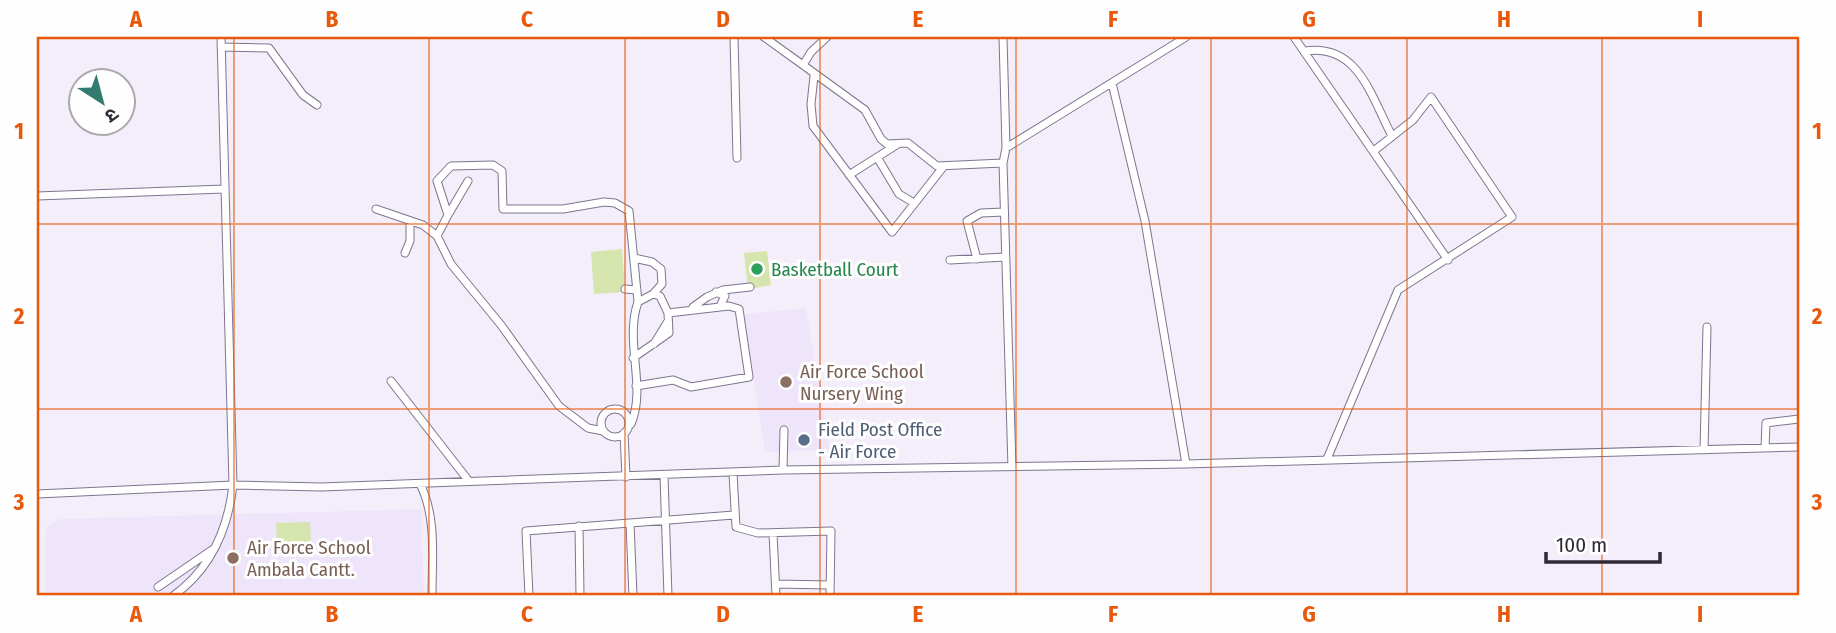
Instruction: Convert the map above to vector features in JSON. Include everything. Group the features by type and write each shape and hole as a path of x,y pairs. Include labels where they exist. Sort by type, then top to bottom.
{"street":[{"path":"173,596 189,585 215,547 228,522 233,485 221,37"},
{"path":"734,37 737,158"},
{"path":"765,37 814,76 864,110 881,139 898,144 908,143 937,166 1003,163"},
{"path":"803,65 811,52 827,37"},
{"path":"1003,37 1006,148 1003,163 1004,212 1012,467"},
{"path":"1006,148 1186,37"},
{"path":"1294,37 1375,150 1448,260"},
{"path":"221,47 269,48 303,95 317,105"},
{"path":"1305,51 1324,48 1351,61 1392,136"},
{"path":"814,76 811,104 813,126 892,232 944,166"},
{"path":"1112,83 1145,221 1186,464"},
{"path":"1327,459 1398,290 1512,217 1431,97 1413,120 1375,150"},
{"path":"849,175 898,144"},
{"path":"877,158 899,194 914,203"},
{"path":"376,209 423,225 437,236 452,264 502,326 559,406 588,428 613,436 624,433 631,424 638,402 633,358 634,313 638,302 629,211 623,206 604,202 563,209 503,209 505,178 502,170 493,165 451,166 436,181 448,215"},
{"path":"437,236 468,181"},
{"path":"37,197 224,189"},
{"path":"977,259 967,221 981,213 1004,212"},
{"path":"405,253 410,242 410,221"},
{"path":"950,260 1005,257"},
{"path":"635,258 652,262 662,269 663,279 653,294 638,302"},
{"path":"686,310 716,292 750,287"},
{"path":"625,289 637,290"},
{"path":"716,292 725,296 721,304 724,306"},
{"path":"633,358 669,333 668,316 660,296 653,294"},
{"path":"636,386 673,380 691,387 749,377 739,309 724,306 686,310 668,316"},
{"path":"1704,450 1707,327"},
{"path":"391,381 468,480"},
{"path":"603,431 600,419 611,412 627,414 631,424"},
{"path":"1765,448 1766,423 1799,419"},
{"path":"783,470 784,430"},
{"path":"624,433 626,477"},
{"path":"37,494 233,485 421,484 468,480 664,476 783,470 1186,464 1799,447"},
{"path":"733,473 736,527 773,533 831,531 830,596"},
{"path":"664,476 668,596"},
{"path":"421,484 428,499 431,526 432,596"},
{"path":"529,596 526,531 734,515"},
{"path":"631,523 633,596"},
{"path":"579,526 580,596"},
{"path":"773,533 776,596"},
{"path":"158,587 215,547"},
{"path":"776,584 830,585"}],"shaded area":[{"name":"Air Force School Nursery Wing","path":"806,308 830,450 765,452 744,314"},
{"name":"Air Force School Ambala Cantt.","path":"421,509 424,596 45,596 45,536 47,526 60,519"}],"green space":[{"path":"622,249 625,292 594,294 591,252"},
{"name":"Basketball Court","path":"767,251 771,285 748,289 744,253"},
{"path":"310,522 311,543 277,544 276,523"}],"place":[{"name":"Basketball Court","path":"757,269"},
{"name":"Air Force School Nursery Wing","path":"786,382"},
{"name":"Field Post Office - Air Force","path":"804,440"},
{"name":"Air Force School Ambala Cantt.","path":"233,558"}]}
